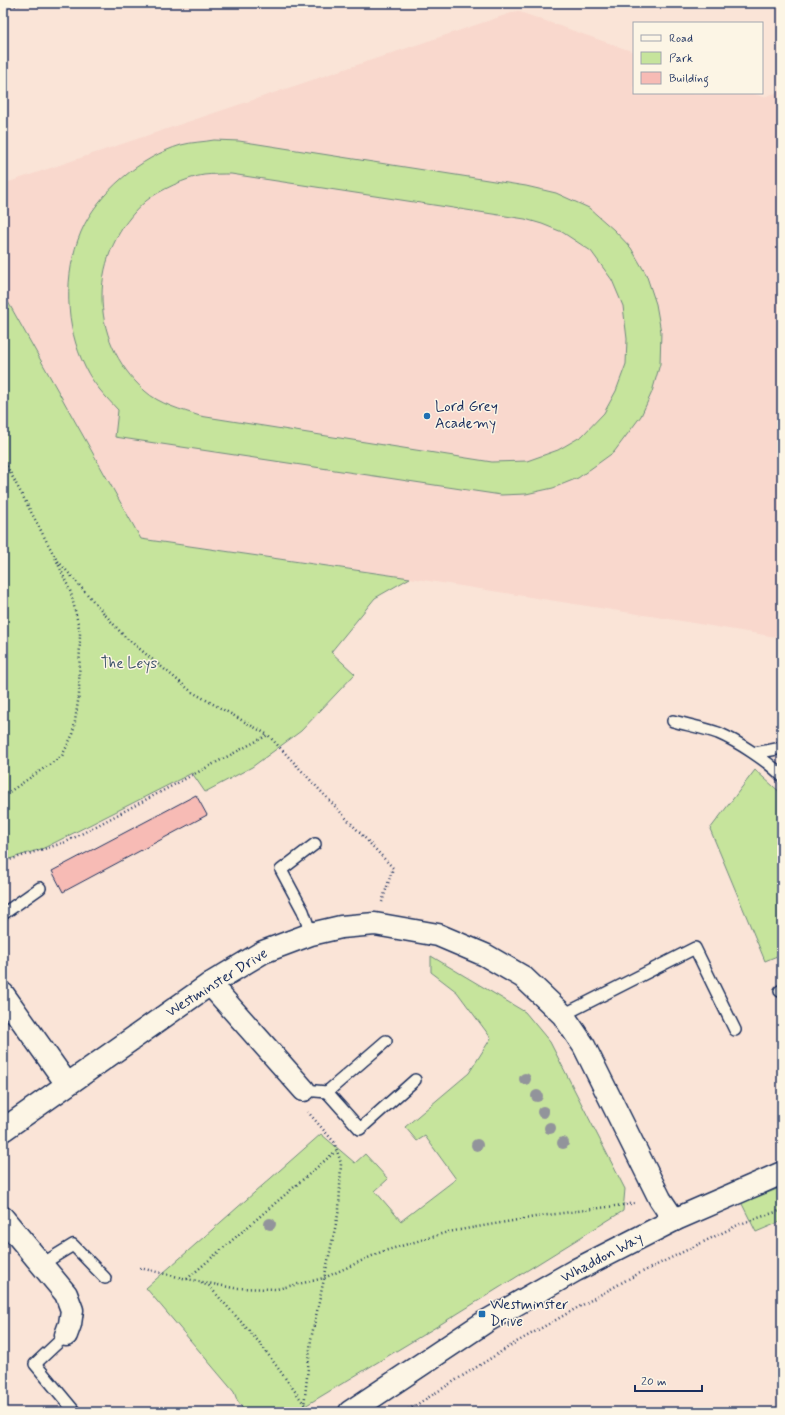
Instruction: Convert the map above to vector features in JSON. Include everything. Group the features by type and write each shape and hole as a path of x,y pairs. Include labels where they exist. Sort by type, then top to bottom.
{"street":[{"name":"Westminster Drive","path":"3,1130 210,984 263,952 311,934 341,928 375,924 438,935 485,955 523,977 564,1015 584,1046 660,1199 674,1220"},
{"path":"210,984 304,1090"},
{"path":"3,994 67,1084"},
{"name":"Whaddon Way","path":"350,1412 485,1322 576,1270 674,1220 782,1173"},
{"path":"3,1218 66,1294 72,1310 70,1324 66,1335"}],"lane":[{"path":"673,722 719,734 754,753 782,776"},
{"path":"754,753 782,748"},
{"path":"311,934 303,911 281,870 315,844"},
{"path":"3,914 40,888"},
{"path":"564,1015 695,948 735,1030"},
{"path":"327,1092 386,1041"},
{"path":"304,1090 327,1092 360,1129 415,1080"},
{"path":"42,1264 73,1245 105,1278"},
{"path":"66,1335 35,1364 75,1412"}],"path":[{"path":"3,9 25,3"},
{"path":"3,459 56,559 71,593 80,632 79,695 73,734 62,756 9,792 3,794"},
{"path":"56,559 124,636 174,678 192,692 268,735 393,868 375,924"},
{"path":"3,862 66,842 268,735"},
{"path":"304,1090 296,1098 334,1142 341,1163 339,1210 311,1339 304,1406"},
{"path":"186,1279 336,1151"},
{"path":"140,1268 234,1288 276,1289 324,1278 382,1252 448,1232 541,1216 637,1203 643,1206 660,1199"},
{"path":"405,1412 515,1343 630,1278 740,1224 782,1210"},
{"path":"196,1281 209,1286 259,1342 304,1406 310,1412"}],"shaded area":[{"name":"Lord Grey Academy","path":"517,11 633,52 633,94 755,94 763,97 782,91 782,638 410,578 141,539 3,293 3,184"}],"green space":[{"path":"214,140 239,141 526,186 556,193 589,208 614,230 631,248 646,274 656,304 661,332 660,364 652,392 641,416 614,452 578,478 553,488 526,494 501,495 115,437 118,410 100,390 88,373 78,351 73,335 70,318 69,283 75,248 81,232 98,203 122,178 136,167 151,158 181,145","holes":["231,174 525,219 562,232 591,251 612,280 623,306 627,339 626,364 616,391 604,413 582,436 558,450 527,461 492,462 200,416 157,400 145,391 126,370 113,347 105,321 102,296 105,270 113,245 127,222 151,197 174,185 197,176"]},
{"name":"The Leys","path":"3,293 141,539 410,578 375,598 331,652 355,674 301,731 252,767 205,792 192,773 44,848 3,861"},
{"path":"755,770 782,794 782,954 765,961 710,829"},
{"path":"431,956 525,1012 550,1042 625,1189 623,1211 295,1412 245,1412 237,1400 234,1392 146,1288 321,1134 355,1163 365,1154 388,1179 375,1191 401,1221 456,1179 425,1136 417,1141 405,1127 469,1073 491,1038 457,992 431,972"},
{"path":"782,1187 782,1221 756,1232 738,1196 745,1192 755,1198"}],"building":[{"path":"196,795 207,815 63,892 52,871"}],"place":[{"name":"Lord Grey Academy","path":"427,416"},
{"name":"Westminster Drive","path":"482,1314"}]}
